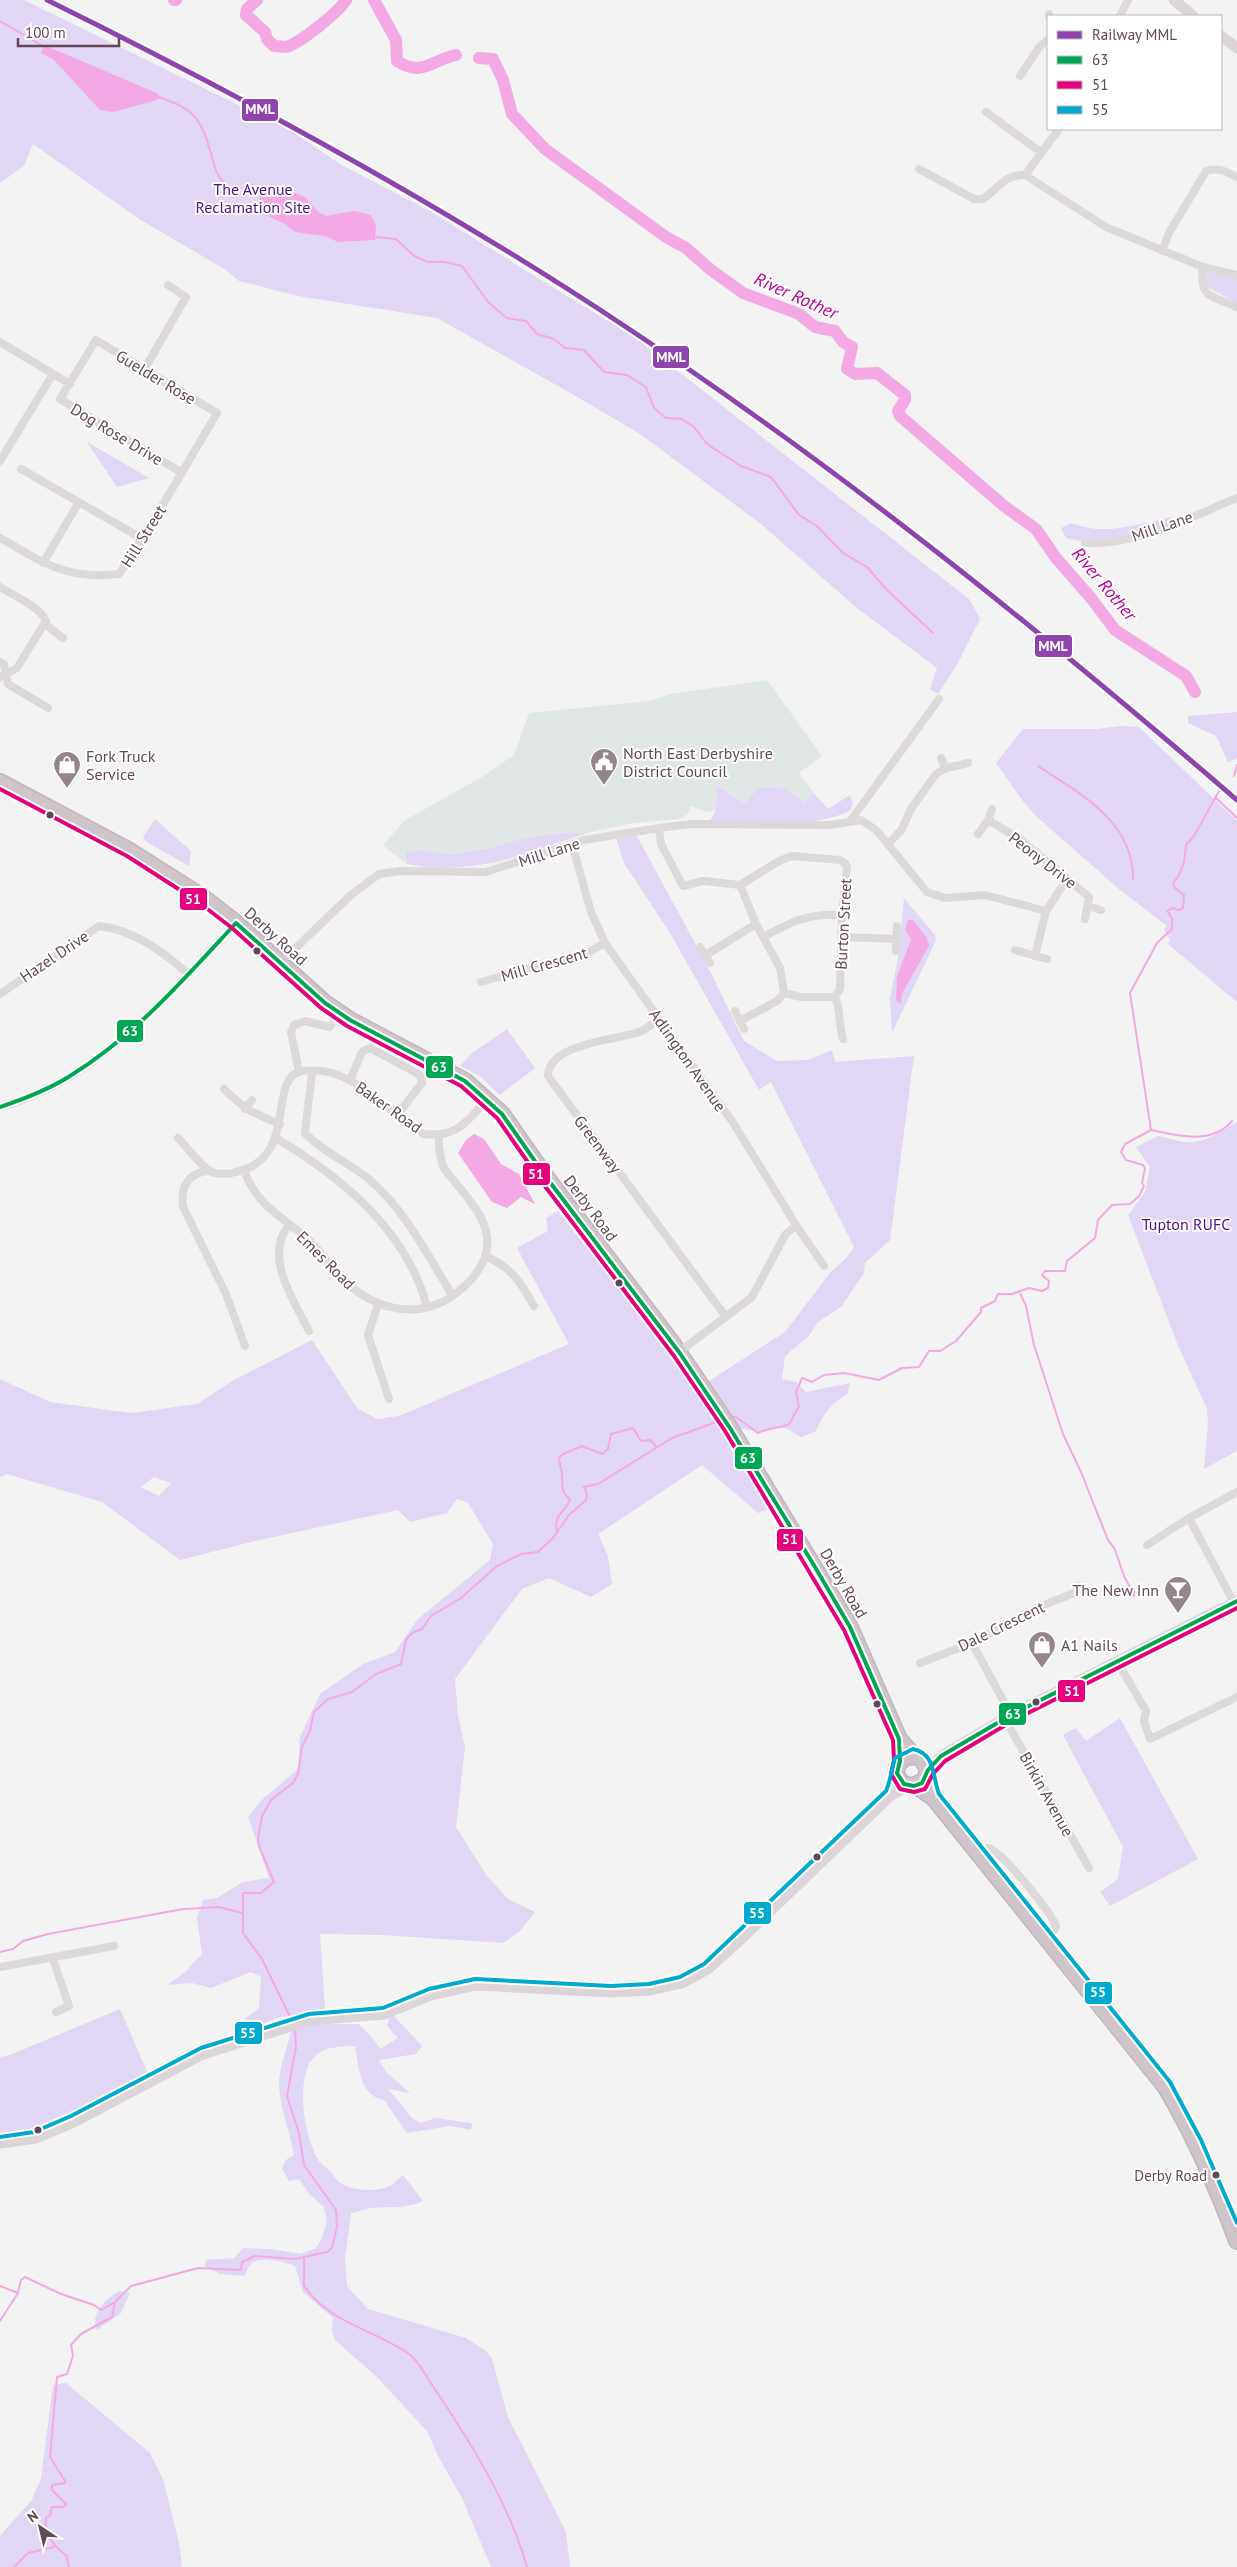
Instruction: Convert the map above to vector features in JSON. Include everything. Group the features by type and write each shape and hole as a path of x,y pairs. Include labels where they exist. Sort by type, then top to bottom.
{"highway":[{"name":"Derby Road","path":"0,782 158,867 201,896 236,923 325,1002 350,1020 458,1077 502,1114 546,1177 679,1352 730,1428 850,1627 899,1739 918,1764"},
{"path":"907,1783 922,1783 918,1764"},
{"path":"918,1764 897,1773 907,1783 933,1797"},
{"path":"918,1764 933,1797 1165,2086 1192,2132 1209,2168 1237,2241"}],"street":[{"path":"1120,15 1128,0"},
{"path":"1174,0 1192,15"},
{"path":"1222,37 1237,48"},
{"path":"1020,76 1040,46 1047,41"},
{"path":"986,112 1042,152"},
{"path":"1025,175 1058,130"},
{"path":"919,169 974,199 983,199 1005,179 1015,175 1025,175 1106,227 1203,267 1237,275"},
{"path":"1162,251 1169,233 1206,171 1212,169 1225,171 1237,177"},
{"path":"1203,267 1201,285 1206,293 1237,307"},
{"path":"144,370 186,297 168,285"},
{"name":"Guelder Rose","path":"96,340 216,413"},
{"name":"Dog Rose Drive","path":"96,340 60,399 182,472"},
{"path":"0,354 2,344 70,384"},
{"path":"0,461 53,374"},
{"name":"Hill Street","path":"0,538 43,563 63,572 94,577 119,574 142,539 216,413"},
{"path":"21,469 142,539"},
{"name":"Mill Lane","path":"1085,544 1139,537 1185,522 1205,510 1237,498"},
{"path":"43,563 79,502"},
{"path":"0,587 43,616 45,624 64,638"},
{"path":"3,675 17,668 45,624"},
{"path":"0,662 4,664 3,675 8,684 48,708"},
{"path":"939,699 851,820 868,823 889,843 919,885 938,897 985,895 1046,911"},
{"path":"941,758 946,768"},
{"path":"889,843 902,829 923,790 936,774 946,768 968,763"},
{"path":"978,834 988,820 992,809"},
{"name":"Mill Lane","path":"280,963 352,894 379,874 401,871 486,872 572,844 631,831 692,824 830,825 851,820"},
{"name":"Peony Drive","path":"988,820 1020,839 1089,897 1085,919"},
{"path":"658,828 661,844 683,886 703,881 740,885 756,924 780,968 784,993"},
{"name":"Adlington Avenue","path":"572,844 591,912 605,943 734,1124 796,1225 824,1266"},
{"name":"Burton Street","path":"740,885 785,858 792,856 840,860 845,863 847,868 842,915 840,989 835,996 839,1005 839,1025 843,1038"},
{"path":"1035,956 1046,911 1067,879"},
{"name":"Peony Drive","path":"1088,906 1101,910"},
{"path":"763,937 789,923 808,916 842,915"},
{"path":"0,1107 28,1100 86,1067 122,1039 236,923"},
{"path":"706,955 756,924"},
{"name":"Hazel Drive","path":"0,994 99,926 115,928 142,940 164,953 187,974"},
{"path":"896,951 897,926"},
{"path":"842,937 896,939"},
{"name":"Mill Crescent","path":"481,982 589,952 605,943"},
{"path":"700,947 710,964"},
{"path":"1015,950 1047,959"},
{"path":"784,993 802,997 835,996"},
{"path":"740,1021 777,1000 784,993"},
{"path":"734,1011 744,1029"},
{"name":"Greenway","path":"659,1019 638,1033 581,1045 567,1051 556,1060 548,1071 548,1076 726,1317"},
{"path":"246,1346 226,1294 183,1207 181,1193 187,1180 201,1171 228,1174 244,1171 261,1160 276,1138 280,1124 285,1083 290,1076 298,1072 291,1032 294,1025 305,1021 329,1027 332,1025"},
{"path":"350,1080 362,1052 370,1048 420,1075 422,1083 397,1115"},
{"name":"Baker Road","path":"298,1072 327,1073 350,1080 424,1134 439,1136 456,1131 487,1100"},
{"path":"312,1072 305,1133 371,1181 394,1206 420,1242 452,1296"},
{"path":"224,1089 245,1109 255,1115 280,1124"},
{"path":"245,1109 252,1100"},
{"name":"Emes Road","path":"244,1171 251,1190 269,1211 308,1239 354,1290 378,1304 394,1308 434,1306 464,1287 478,1271 485,1256 487,1233 474,1205 443,1167 439,1136"},
{"path":"178,1138 211,1171"},
{"path":"276,1138 305,1156 358,1196 386,1229 410,1262 427,1307"},
{"path":"289,1225 282,1234 279,1254 288,1289 309,1331"},
{"path":"679,1352 752,1297 785,1235 796,1225"},
{"path":"485,1256 501,1262 519,1278 534,1306"},
{"path":"378,1304 368,1336 389,1399"},
{"path":"1147,1545 1189,1518 1237,1492"},
{"path":"918,1764 941,1756 1008,1717 1235,1602 1189,1518"},
{"name":"Dale Crescent","path":"920,1663 972,1643 1034,1609 1074,1593 1079,1586"},
{"name":"Birkin Avenue","path":"972,1643 1008,1717 1089,1868"},
{"path":"1117,1661 1146,1711 1144,1721 1150,1739 1237,1697"},
{"path":"0,2143 36,2138 74,2122 203,2054 310,2020 384,2014 431,1995 476,1985 602,1992 650,1990 682,1982 708,1969 742,1939 891,1795 907,1783"},
{"path":"0,1967 14,1963 53,1959 114,1946"},
{"path":"53,1959 69,2006 56,2012"}],"shaded area":[{"path":"44,45 159,94 157,100 113,112 100,110 53,59 41,53"},
{"path":"284,189 305,197 318,212 326,216 355,211 371,215 376,226 375,240 338,242 325,236 295,232 285,224 256,210 260,197 272,190"},
{"path":"767,680 822,756 799,773 813,792 805,802 779,787 745,804 718,785 716,810 707,812 691,806 688,814 680,819 634,823 595,831 496,863 425,867 407,864 383,845 404,821 482,777 514,755 529,713 649,701 670,694"},
{"path":"908,920 913,920 927,938 929,946 902,994 901,1004 896,1000 897,976 911,939 905,929"},
{"path":"474,1134 484,1139 501,1164 519,1174 535,1204 521,1197 507,1208 492,1202 458,1153 466,1140"}],"green space":[{"name":"The Avenue Reclamation Site","path":"0,0 24,0 290,130 340,164 428,210 637,339 969,599 980,619 958,663 938,694 930,689 937,668 857,608 761,524 640,434 437,318 298,296 239,281 226,270 139,219 33,144 24,166 0,183"},
{"path":"1214,272 1237,277 1237,303 1207,287 1205,277 1208,273"},
{"path":"87,442 149,478 117,487"},
{"path":"1171,517 1173,523 1135,536 1091,543 1066,538 1061,528 1071,523 1095,529 1121,528"},
{"path":"1237,712 1237,758 1228,762 1216,736 1188,723 1188,716"},
{"path":"1120,726 1139,727 1237,821 1237,1002 1168,944 1170,940 1164,930 1167,926 1119,889 1037,817 996,763 1023,729 1097,729"},
{"path":"717,785 745,804 757,789 780,787 805,802 813,792 828,809 850,795 853,803 850,811 835,817 818,820 781,823 709,822 716,810"},
{"path":"155,819 191,851 189,866 145,841 143,837"},
{"path":"566,833 586,833 519,856 477,865 432,867 407,864 406,853 419,850 452,855 492,848 524,838"},
{"path":"637,836 712,975 744,1041 777,1061 808,1060 832,1050 835,1062 914,1056 890,1240 865,1263 864,1273 841,1307 818,1322 808,1337 785,1356 782,1379 796,1382 806,1392 850,1383 847,1394 828,1410 816,1431 801,1437 786,1428 772,1428 760,1432 738,1428 706,1383 785,1332 829,1274 846,1258 854,1247 771,1082 759,1090 670,933 624,863 616,838"},
{"path":"904,898 935,935 936,940 892,1033 890,998 899,953","holes":["911,939 929,946 902,994 901,1003 897,976"]},
{"path":"507,1029 535,1068 500,1095 480,1076 460,1066 472,1053"},
{"name":"Tupton RUFC","path":"1237,1122 1237,1451 1204,1469 1208,1424 1207,1409 1177,1343 1128,1215 1145,1192 1150,1167 1136,1147 1158,1136 1185,1142 1199,1141"},
{"path":"558,1211 695,1389 768,1509 758,1513 702,1465 598,1534 608,1556 612,1584 591,1597 549,1578 522,1589 455,1679 458,1716 465,1747 456,1827 487,1876 508,1899 535,1912 519,1932 503,1943 382,1935 320,1934 325,2010 279,2017 241,2033 239,2024 259,2008 261,1977 251,1972 211,1988 192,1983 167,1985 184,1973 202,1954 197,1918 203,1900 217,1898 243,1882 269,1878 248,1817 263,1799 298,1769 300,1737 320,1694 363,1664 395,1652 417,1620 490,1560 493,1544 468,1503 457,1499 447,1513 410,1522 398,1510 255,1541 180,1560 102,1502 7,1474 0,1477 0,1379 50,1402 131,1413 197,1404 234,1380 312,1340 357,1408 377,1419 399,1416 569,1344 517,1248 548,1231 546,1218","holes":["154,1477 171,1483 159,1496 141,1487"]},
{"path":"1120,1718 1198,1859 1110,1906 1100,1892 1118,1879 1123,1847 1063,1735 1076,1728 1086,1741"},
{"path":"120,2009 148,2074 59,2120 20,2131 0,2133 0,2057 10,2055"},
{"path":"393,2015 422,2046 416,2054 379,2060 387,2073 410,2093 388,2089 412,2118 421,2123 435,2118 472,2123 471,2130 450,2126 407,2133 384,2100 369,2093 359,2071 355,2046 324,2050 315,2056 309,2065 303,2092 309,2138 319,2161 340,2183 358,2189 373,2190 386,2188 403,2175 423,2201 402,2207 371,2208 351,2213 345,2259 347,2286 368,2309 466,2338 486,2351 492,2359 508,2417 566,2532 570,2567 491,2567 462,2498 439,2458 427,2431 376,2376 335,2340 332,2332 333,2318 303,2292 295,2266 265,2259 259,2260 250,2265 245,2276 220,2274 205,2266 206,2260 234,2258 243,2248 272,2249 301,2254 316,2248 322,2238 327,2221 324,2207 310,2195 299,2179 289,2181 282,2169 286,2160 294,2155 279,2091 282,2063 291,2032 309,2024 359,2024 380,2049 398,2038 387,2026 389,2018"},
{"path":"120,2291 130,2293 121,2313 97,2330 95,2318 97,2313 105,2302"},
{"path":"66,2383 150,2453 163,2479 179,2543 182,2567 0,2567 0,2536 31,2501 41,2479 53,2385"}],"waterway":[{"name":"River Rother","path":"257,0 247,9 246,15 265,32 267,39 274,46 286,47 319,27 346,0"},
{"name":"River Rother","path":"374,0 396,40 397,61 406,66 420,68 456,55"},
{"path":"0,21 43,46"},
{"name":"River Rother","path":"479,58 493,59 503,80 512,114 545,149 666,237 686,248 711,270 743,293 799,314 815,327 835,331 843,342 852,347 847,369 855,374 877,373 905,395 905,400 898,411 900,416 1004,506 1036,529 1056,558 1091,598 1115,630 1186,676 1195,692"},
{"path":"158,97 181,106 195,118 204,134 220,179 226,185"},
{"path":"376,237 396,239 414,256 428,262 445,262 462,266 489,303 507,318 526,321 537,334 554,339 565,348 584,350 604,372 627,375 646,387 654,408 666,418 682,419 694,427 707,444 741,466 771,477 799,515 817,526 843,553 867,567 886,589 933,633"},
{"path":"1234,776 1237,765"},
{"path":"1038,766 1087,799 1102,811 1114,825 1124,841 1131,859 1133,880"},
{"path":"731,1417 736,1417 758,1433 789,1424 799,1407 796,1392 802,1378 812,1382 824,1375 844,1373 879,1380 902,1368 919,1367 929,1351 940,1351 956,1341 981,1312 981,1308 995,1301 998,1294 1012,1294 1029,1288 1042,1291 1048,1288 1049,1281 1042,1275 1045,1271 1065,1271 1067,1261 1095,1238 1098,1220 1112,1205 1130,1204 1139,1196 1144,1186 1142,1183 1145,1168 1143,1165 1126,1160 1121,1152 1125,1144 1151,1130 1130,993 1157,943 1172,929 1172,918 1167,911 1172,908 1179,910 1183,908 1184,895 1175,888 1173,883 1184,863 1186,845 1194,836 1219,791"},
{"path":"1215,797 1237,818"},
{"path":"1151,1130 1183,1136 1205,1136 1224,1129 1232,1121"},
{"path":"1019,1291 1026,1306 1034,1345 1063,1434 1081,1472 1108,1540 1115,1550 1125,1577 1134,1592 1134,1596"},
{"path":"292,2021 262,1959 243,1933 243,1895 244,1893 261,1893 274,1882 259,1846 258,1838 262,1816 271,1800 293,1783 298,1774 302,1747 310,1731 314,1712 328,1699 352,1692 376,1674 401,1664 406,1640 412,1633 422,1629 431,1616 461,1598 497,1566 521,1554 538,1552 553,1538 569,1515 586,1500 587,1494 584,1487 598,1484 672,1438 719,1421"},
{"path":"557,1533 558,1517 570,1499 565,1494 563,1488 559,1462 559,1458 563,1454 582,1446 602,1454 608,1449 611,1434 633,1428 641,1441 650,1440 656,1446"},
{"path":"0,1952 13,1949 23,1941 48,1934 183,1909 219,1907 242,1913"},
{"path":"0,2286 18,2293 21,2280 25,2277 61,2294 94,2305 101,2310 115,2302 131,2286 198,2268 241,2270 242,2262 255,2256 295,2259 327,2252 332,2248 337,2227 336,2210 304,2165 299,2133 287,2096 296,2047 295,2030"},
{"path":"304,2258 304,2286 314,2299 339,2317 382,2338 409,2354 419,2365 462,2430 488,2474 510,2520 527,2567"},
{"path":"0,2321 18,2293"},
{"path":"69,2567 66,2555 51,2539 46,2524 46,2518 50,2515 52,2507 63,2507 66,2504 52,2490 52,2485 65,2483 50,2457 57,2377 67,2374 73,2356 71,2345 81,2334 112,2317 115,2302"},
{"path":"14,2567 28,2553 54,2547"}],"rail line":[{"name":"MML","path":"47,0 195,75 342,154 485,238 626,327 785,437 939,554 1090,675 1237,800"}],"transit line":[{"name":"51","path":"0,789 127,856 197,901 232,928 321,1008 347,1026 461,1086 497,1118 541,1181 674,1356 725,1431 844,1630 893,1740 894,1760 891,1774 900,1789 914,1792 925,1789 933,1774 945,1761 1014,1720 1237,1608"},
{"name":"63","path":"236,923 325,1003 350,1020 465,1081 502,1114 546,1177 679,1352 730,1428 815,1567 850,1627 899,1739 900,1761 897,1773 904,1784 914,1786 922,1783 928,1770 941,1756 1011,1715 1237,1601"},
{"name":"63","path":"0,1107 53,1086 94,1060 116,1043 138,1025 236,923"},
{"name":"55","path":"0,2137 34,2132 71,2116 201,2048 309,2014 383,2008 429,1989 475,1979 611,1986 649,1984 680,1977 704,1964 886,1791 895,1758 913,1749 926,1756 929,1761 939,1794 1170,2082 1201,2140 1237,2223"}],"place":[{"name":"North East Derbyshire District Council","path":"604,786"},
{"name":"Fork Truck Service","path":"67,789"},
{"name":"The New Inn","path":"1178,1614"},
{"name":"A1 Nails","path":"1042,1669"},
{"name":"Derby Road","path":"1216,2175"}]}
